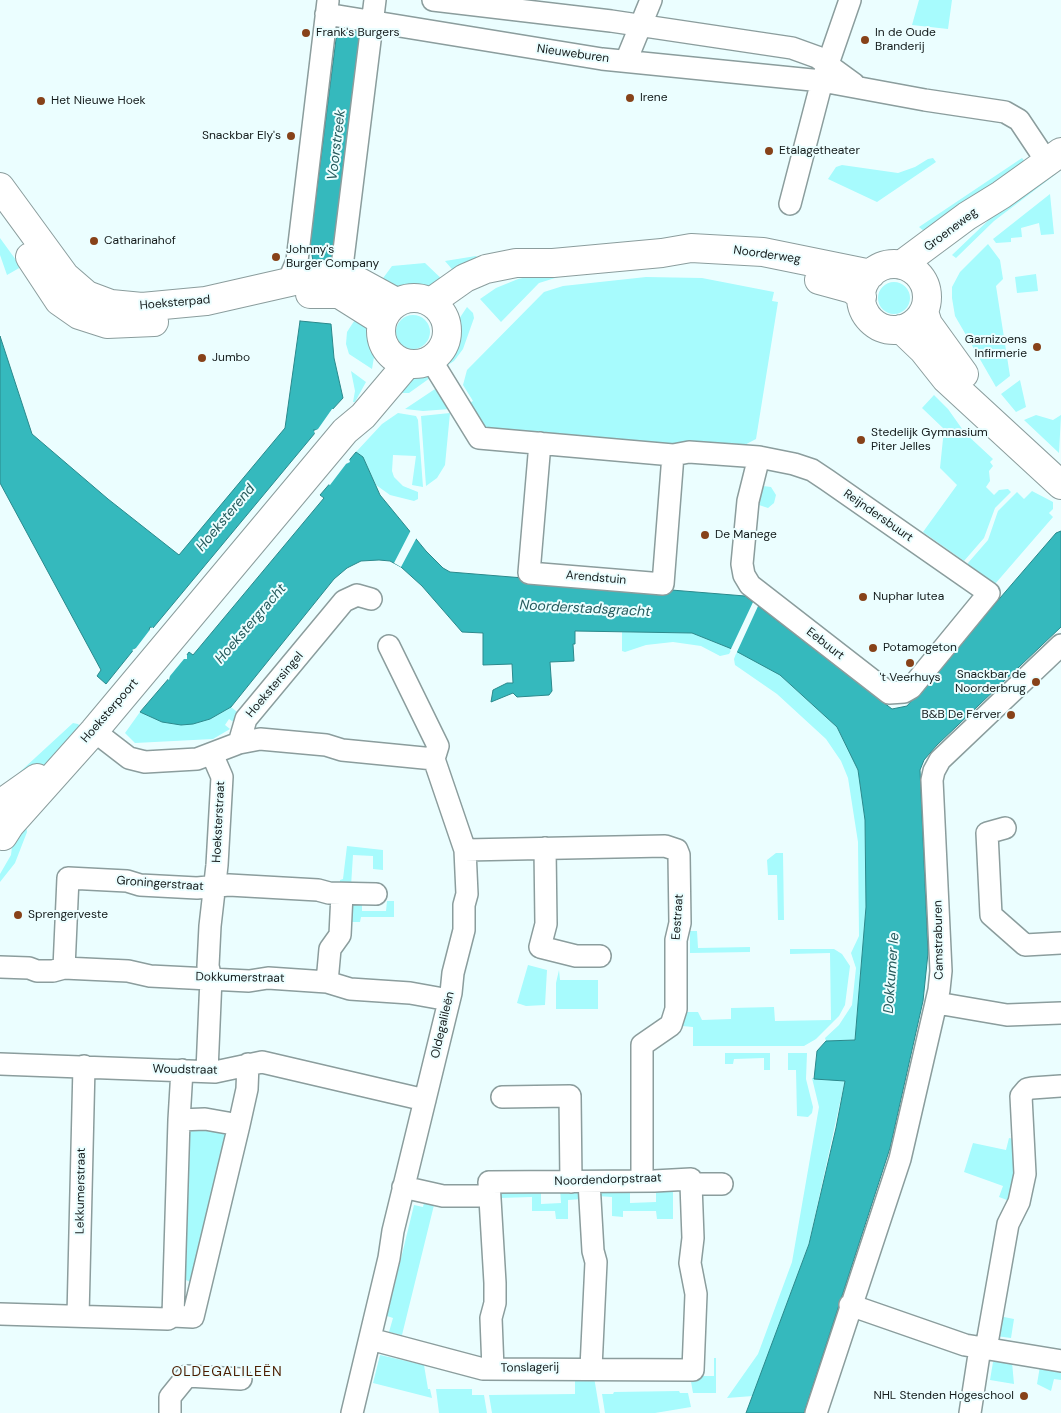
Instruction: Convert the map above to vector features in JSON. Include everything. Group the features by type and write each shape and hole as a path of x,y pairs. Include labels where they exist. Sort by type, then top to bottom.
{"main road":[{"name":"Groeneweg","path":"902,265 967,216 1001,195 1054,157"},
{"name":"Hoeksterpad","path":"0,187 65,276 87,295 105,302 121,306 142,307 197,302 315,281"},
{"name":"Groeneweg","path":"923,281 927,272 975,225 1001,195"},
{"name":"Hoeksterpad","path":"0,212 59,301 78,315 98,322 123,325 208,316 315,281"},
{"name":"Noorderweg","path":"438,311 466,300 478,291 496,282 553,263 662,253 691,248 746,250 786,256 867,286"},
{"path":"902,265 914,271 923,281 927,297 924,312 914,324 901,329 885,328 872,321 863,307 867,286 885,266 902,265"},
{"path":"315,281 354,280 389,312"},
{"path":"408,298 420,298 438,311 448,331 440,352 408,359 381,338 389,312 408,298"},
{"path":"924,312 928,324 963,372 986,415"},
{"path":"901,329 916,343 946,379 1061,485"},
{"name":"Hoeksterpoort","path":"1,842 10,825 94,731 343,432 363,416 408,359"},
{"name":"Hoeksterpoort","path":"0,804 70,757"}],"street":[{"name":"Nieuweburen","path":"433,0 639,26 792,48 806,52 825,73"},
{"path":"626,60 651,0"},
{"path":"790,204 825,73 850,0"},
{"name":"Nieuweburen","path":"327,7 374,10 521,46 626,60 825,73 862,87 925,100 1011,114 1054,157"},
{"path":"315,281 327,7"},
{"path":"315,281 374,10"},
{"path":"408,359 479,438 674,455 689,452 759,457"},
{"name":"Arendstuin","path":"540,443 530,573 663,584 674,455"},
{"name":"Eebuurt","path":"759,457 748,501 742,564 744,575 760,593 889,693 904,692 911,688 989,593"},
{"name":"Reijndersbuurt","path":"759,457 794,464 812,470 989,593"},
{"name":"Hoekstersingel","path":"239,743 246,718 344,601 357,595 371,599"},
{"name":"Oldegalileën","path":"352,1413 403,1187 449,1000 453,973 464,930 464,905 467,894 465,850 434,759 438,746 389,646"},
{"name":"Camstraburen","path":"816,1413 900,1158 936,1003 941,971 932,780 934,771 940,760 1058,647"},
{"path":"94,731 136,761 197,760 239,743 260,738 326,745 342,750 434,759"},
{"name":"Hoeksterstraat","path":"207,1071 212,978 208,966 211,905 218,865 222,777 212,754"},
{"path":"1006,828 987,832 991,915 1025,945 1061,943"},
{"name":"Eestraat","path":"465,850 665,846 672,847 679,855 680,923 676,940 676,1009 671,1025 642,1045 642,1181"},
{"path":"545,848 546,924 540,946 576,956 600,956"},
{"name":"Groningerstraat","path":"64,968 68,878 127,881 140,885 159,886 214,887 228,885 318,890 342,894 376,894"},
{"path":"327,982 330,949 340,935 342,894"},
{"name":"Dokkumerstraat","path":"0,967 53,972 64,968 128,970 150,976 249,981 268,978 327,982 350,989 410,993 449,1000"},
{"path":"936,1003 1007,1015 1061,1013"},
{"name":"Woudstraat","path":"0,1064 223,1071 262,1062 425,1100"},
{"path":"183,1316 239,1124 247,1089 248,1064"},
{"name":"Lekkumerstraat","path":"78,1316 84,1066"},
{"path":"182,1070 179,1120 183,1316"},
{"path":"970,1413 1008,1224 1019,1202 1025,1174 1021,1096 1027,1089 1061,1086"},
{"path":"502,1097 570,1096 580,1182 596,1262 593,1286 591,1368"},
{"path":"179,1120 205,1119 239,1124"},
{"name":"Noordendorpstraat","path":"403,1187 443,1196 489,1189 580,1182 690,1179 691,1184 722,1184"},
{"name":"Tonslagerij","path":"370,1339 483,1369 591,1368 596,1370 693,1370 696,1294 690,1263 693,1238 691,1184"},
{"path":"489,1189 495,1283 495,1303 491,1318 493,1369"},
{"path":"850,1305 953,1341 1061,1361"},
{"path":"0,1314 168,1319 183,1316"},
{"path":"170,1413 170,1397 186,1376 241,1379"}],"shaded area":[{"path":"919,0 952,0 948,29 912,25"},
{"path":"933,158 936,162 877,202 828,179 836,167 842,165 898,173"},
{"path":"1022,158 1027,164 930,236 919,227"},
{"path":"1052,169 1056,174 994,221 956,258 952,255 995,214"},
{"path":"1050,194 1054,234 1041,235 1039,223 1021,228 1022,237 1011,238 1011,242 996,243 993,239"},
{"path":"0,238 21,267 7,275 0,255"},
{"path":"988,244 1000,260 1003,279 996,286 1010,376 996,387 955,316 952,298 952,287 960,272"},
{"path":"476,256 478,258 457,275 445,261"},
{"path":"425,263 446,283 424,291 398,291 378,285 392,266"},
{"path":"568,274 539,283 501,322 480,299 496,288 518,279 532,276"},
{"path":"1036,274 1038,291 1017,293 1015,277"},
{"path":"646,277 702,278 774,292 772,301 778,302 756,439 733,451 489,430 483,427 468,404 473,401 463,385 467,370 544,292 563,286"},
{"path":"894,282 906,286 910,298 906,310 894,314 882,310 878,298 882,286"},
{"path":"467,307 473,313 474,318 463,349 454,361 448,365 447,360 455,340 457,322"},
{"path":"358,315 369,327 371,333 375,351 372,369 349,354 346,344 347,332"},
{"path":"413,315 425,320 430,332 425,344 413,349 401,344 396,332 401,320"},
{"path":"351,371 366,382 355,402 353,402 355,391"},
{"path":"425,374 430,378 409,393 403,393 396,388 409,377"},
{"path":"1020,380 1026,407 1016,412 1001,394"},
{"path":"438,387 450,409 423,411 405,409"},
{"path":"934,395 948,409 965,433 993,459 990,462 993,466 989,471 990,481 986,487 994,495 999,490 1008,489 1011,492 995,508 984,538 964,561 923,532 957,485 940,468 944,429 922,408"},
{"path":"398,413 416,416 418,420 423,487 412,485 416,456 393,455 392,471 394,477 403,486 418,492 418,499 414,501 390,495 376,485 363,457 356,452 382,424"},
{"path":"450,413 445,465 437,478 426,486 421,416"},
{"path":"1036,415 1053,420 1061,415 1059,453 1024,420"},
{"path":"763,486 771,487 776,495 774,503 768,508 756,504"},
{"path":"1032,491 1053,502 1053,509 1049,513 1053,517 995,584 968,566 968,563 988,540 998,511 1017,492 1024,499"},
{"path":"622,632 692,633 732,649 729,654 720,656 701,646 673,642 646,645 625,652 622,651"},
{"path":"737,651 780,675 837,727 858,770 865,820 866,907 855,1040 826,1041 825,1038 839,1025 852,1005 856,968 851,953 859,936 858,842 848,778 841,761 826,739 777,694 735,665 734,659"},
{"path":"231,707 241,715 235,723 229,719 225,725 230,729 213,739 135,743 125,733 140,712 162,722 193,724 210,719"},
{"path":"73,723 78,724 83,729 51,760 37,771 10,781"},
{"path":"26,825 27,832 15,863 0,882 0,874 11,855 13,839"},
{"path":"347,846 383,850 383,870 373,869 373,856 353,855 351,886 340,886 340,880 343,879"},
{"path":"776,853 783,853 784,920 778,920 777,875 768,875 767,860"},
{"path":"387,901 394,901 394,917 361,917 360,922 349,922 351,903 362,902 362,911 386,911"},
{"path":"690,931 697,931 698,948 750,947 750,952 690,953"},
{"path":"790,949 834,949 842,954 850,966 845,1005 839,1016 816,1039 804,1046 693,1046 693,1027 682,1026 682,1012 698,1012 702,1020 731,1019 731,1008 774,1007 775,1021 831,1020 830,953 790,954"},
{"path":"528,965 547,970 545,1005 526,1006 517,1003"},
{"path":"559,970 560,980 598,980 598,1009 556,1009 556,983"},
{"path":"725,1053 770,1053 770,1070 764,1070 764,1058 734,1059 733,1064 725,1064"},
{"path":"788,1053 807,1053 806,1079 813,1107 812,1113 808,1117 797,1116 796,1070 788,1070"},
{"path":"812,1078 845,1080 809,1243 753,1396 727,1398 758,1354 792,1262 819,1107"},
{"path":"195,1129 230,1130 194,1281 190,1282 182,1278 184,1135"},
{"path":"1009,1138 1014,1139 1017,1167 1009,1200 1007,1200 999,1197 1003,1186 964,1172 973,1143 1006,1150"},
{"path":"499,1188 541,1188 541,1204 561,1203 560,1189 581,1189 582,1199 568,1200 568,1219 556,1219 555,1211 532,1211 532,1197 500,1198"},
{"path":"656,1188 673,1189 673,1219 657,1219 656,1211 623,1211 623,1217 612,1216 612,1197 597,1196 597,1189 630,1189 630,1203 656,1202"},
{"path":"425,1198 435,1201 402,1335 389,1332 393,1318 387,1316 414,1205 423,1207"},
{"path":"999,1316 1014,1319 1011,1338 996,1336"},
{"path":"380,1355 424,1365 428,1389 430,1389 432,1398 373,1383"},
{"path":"714,1358 716,1358 716,1393 693,1393 690,1376 714,1376"},
{"path":"1000,1360 1012,1362 1014,1384 990,1380 993,1362"},
{"path":"1040,1366 1061,1370 1061,1380 1054,1379 1051,1391 1037,1384"},
{"path":"575,1375 594,1377 600,1413 492,1413 489,1395 575,1394"},
{"path":"436,1389 472,1389 472,1395 484,1395 487,1413 439,1413"},
{"path":"679,1391 680,1393 688,1393 691,1407 655,1413 605,1413 602,1394 613,1394 614,1392"}],"water":[{"name":"Voorstreek","path":"345,29 359,31 363,38 337,248 331,259 313,261 310,244 336,39"},
{"path":"300,321 331,324 334,358 343,398 331,411 346,464 356,452 363,457 380,495 426,551 443,568 450,572 745,596 892,709 907,706 1056,533 1061,531 1061,627 937,745 924,760 920,770 928,953 923,1001 890,1148 804,1413 746,1413 809,1244 836,1128 845,1081 814,1079 817,1051 826,1041 855,1040 866,907 865,820 858,770 837,727 780,675 732,649 692,633 575,631 575,644 573,644 574,661 550,662 552,691 549,695 517,697 513,693 491,702 493,690 507,683 513,683 512,664 483,665 483,633 462,632 422,586 401,567 390,561 379,560 361,561 347,568 334,579 231,707 210,719 181,725 162,722 140,712 170,677 135,648 106,684 97,676 101,670 0,483 0,336 32,434 108,499 179,555 285,428","holes":["314,430 318,430 332,481 320,495 324,498 193,655 189,652 184,659 149,630 150,627 153,628 315,433"]}],"pier":[{"path":"332,409 335,409 350,462 346,464 330,485 328,484 330,482 314,431 318,429"},
{"path":"411,530 417,537 401,567 394,563"},
{"path":"754,600 759,604 736,654 730,651"},
{"path":"152,627 185,657 185,654 187,655 187,659 184,659 170,676 169,680 132,650 136,648"}],"place":[{"name":"Frank's Burgers","path":"306,33"},
{"name":"In de Oude Branderij","path":"865,40"},
{"name":"Irene","path":"630,98"},
{"name":"Het Nieuwe Hoek","path":"41,101"},
{"name":"Snackbar Ely's","path":"291,136"},
{"name":"Etalagetheater","path":"769,151"},
{"name":"Catharinahof","path":"94,241"},
{"name":"Johnny's Burger Company","path":"276,257"},
{"name":"Garnizoens Infirmerie","path":"1037,347"},
{"name":"Jumbo","path":"202,358"},
{"name":"Stedelijk Gymnasium Piter Jelles","path":"861,440"},
{"name":"De Manege","path":"705,535"},
{"name":"Nuphar lutea","path":"863,597"},
{"name":"Potamogeton","path":"873,648"},
{"name":"'t Veerhuys","path":"910,663"},
{"name":"Snackbar de Noorderbrug","path":"1036,682"},
{"name":"B&B De Ferver","path":"1011,715"},
{"name":"Sprengerveste","path":"18,915"},
{"name":"NHL Stenden Hogeschool","path":"1024,1396"}],"district":[{"name":"OLDEGALILEËN","path":"227,1372"}],"water label":[{"name":"Hoeksterend","path":"226,518"},
{"name":"Noorderstadsgracht","path":"585,609"},
{"name":"Hoekstergracht","path":"251,624"},
{"name":"Dokkumer Ie","path":"892,973"}]}
